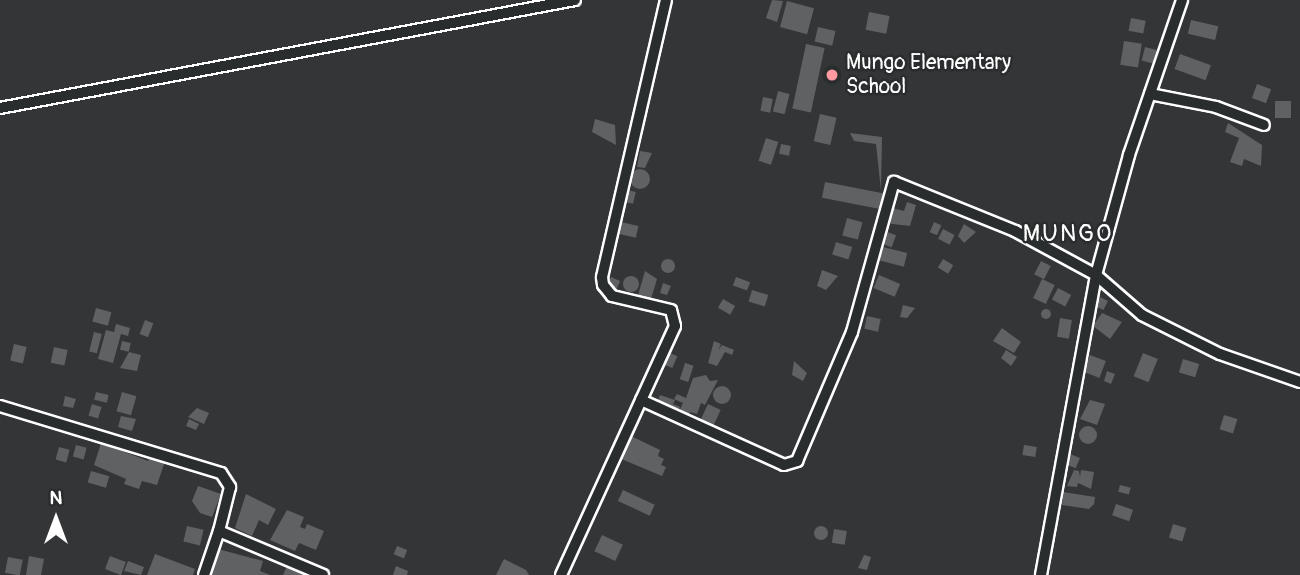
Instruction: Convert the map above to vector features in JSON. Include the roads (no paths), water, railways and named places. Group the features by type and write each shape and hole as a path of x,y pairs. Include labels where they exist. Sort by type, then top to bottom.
{"street":[{"path":"0,108 575,0"},
{"path":"561,575 675,326 675,313 612,296 603,285 602,276 666,0"},
{"path":"1041,575 1096,275 1150,94 1182,0"},
{"path":"1150,94 1216,107 1264,125"},
{"path":"641,401 784,465 797,461 852,332 894,182 1015,231 1096,275 1142,316 1220,354 1300,382"},
{"path":"0,406 221,473 230,487 204,575"},
{"path":"219,531 323,575"}],"place":[{"name":"Mungo Elementary School","path":"832,75"}],"district":[{"name":"MUNGO","path":"1068,234"}]}
